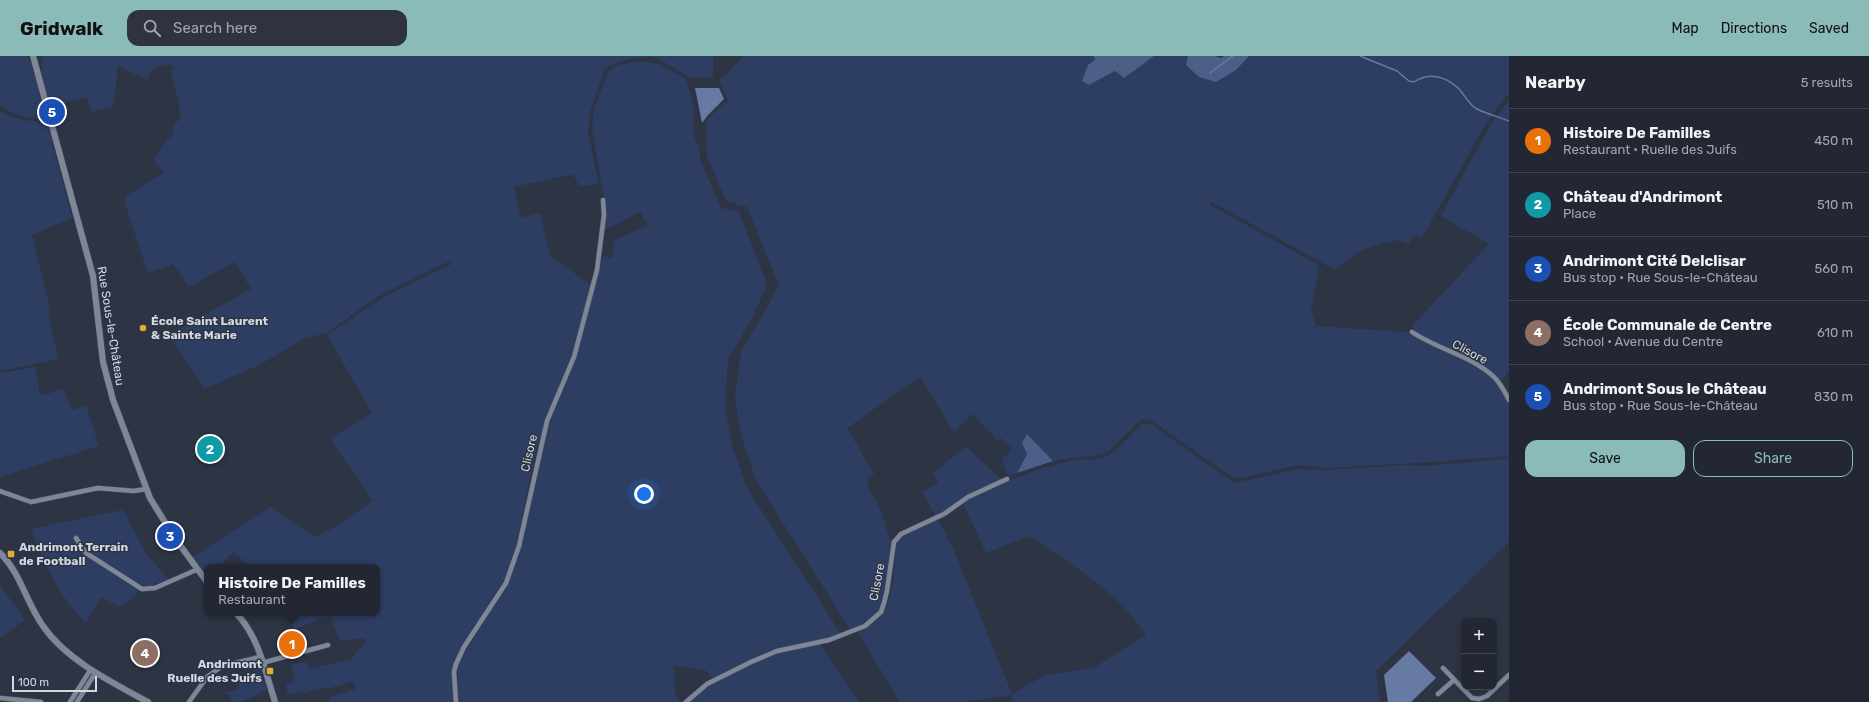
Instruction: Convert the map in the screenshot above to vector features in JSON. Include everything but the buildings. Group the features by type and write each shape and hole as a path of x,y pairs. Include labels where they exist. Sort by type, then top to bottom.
{"street":[{"name":"Rue Sous-le-Château","path":"33,56 93,276 106,378 124,433 146,489 162,518 196,570 204,579"},
{"name":"Clisore","path":"456,702 454,672 456,664 464,648 506,584 517,551 547,421 574,357 597,270 604,215 603,200"},
{"name":"Clisore","path":"1412,332 1422,339 1482,368 1494,377 1509,400"},
{"name":"Clisore","path":"686,702 707,684 777,650 829,640 865,626 881,612 887,591 894,542 901,534 944,514 968,497 1007,479"},
{"path":"0,491 31,502 98,488 134,491 146,489"},
{"path":"76,538 86,553 142,589 155,588 188,575 196,570"},
{"path":"0,553 15,574 33,610 51,637 75,658 148,702"},
{"path":"239,616 253,635 275,702"},
{"path":"189,702 207,677 222,666 261,660 328,645"},
{"path":"1443,668 1472,698 1479,699 1487,696 1509,675"},
{"path":"70,702 94,670"},
{"path":"77,702 94,670"},
{"path":"1438,694 1454,680"},
{"path":"0,698 41,702"}],"shaded area":[{"path":"0,56 28,56 39,89 45,117 33,118 22,116 10,112 0,106"},
{"path":"43,56 713,56 713,77 691,77 653,57 641,57 620,61 608,67 604,71 590,112 588,133 599,184 579,186 573,174 514,187 521,218 540,213 550,256 591,285 571,358 547,415 534,459 515,551 507,575 459,652 452,669 454,702 329,702 330,697 355,689 353,681 327,689 326,687 304,693 288,695 286,685 295,682 291,665 306,662 309,669 351,659 366,641 365,638 340,641 331,617 317,620 294,630 287,616 380,616 380,564 247,564 233,552 222,564 204,564 204,572 193,557 271,507 316,537 335,527 373,501 330,439 372,413 327,335 387,295 452,264 450,261 382,294 326,333 303,339 261,364 205,389 169,335 251,289 235,262 189,287 173,264 148,273 124,201 129,194 164,173 154,160 167,139 169,140 175,132 171,130 181,116 171,70 174,67 166,64 152,69 147,80 118,66 113,106 91,112 87,97 51,106 41,73"},
{"path":"744,56 1094,56 1095,60 1089,85 1116,71 1124,77 1154,56 1188,56 1186,65 1236,70 1249,56 1509,56 1509,96 1506,96 1485,125 1422,238 1414,235 1408,244 1395,240 1364,249 1345,261 1335,270 1210,201 1212,206 1319,265 1311,310 1316,326 1406,332 1485,372 1494,380 1509,402 1509,456 1326,468 1298,465 1235,479 1149,419 1142,419 1109,451 1100,455 1053,461 1027,435 1027,453 1017,473 1008,476 1002,460 1012,449 1001,438 997,440 973,414 954,432 920,377 847,428 874,474 867,480 868,487 881,510 891,544 886,588 879,611 869,620 851,631 756,480 742,438 735,398 741,352 779,286 747,207 726,201 707,156 706,120 728,100 719,80 724,77"},
{"path":"1094,56 1154,56 1124,78 1115,71 1089,85 1082,81 1088,65 1095,60"},
{"path":"1188,56 1215,56 1221,58 1224,56 1249,56 1236,70 1216,82 1199,77 1186,65"},
{"path":"641,61 659,64 686,79 695,109 693,124 701,162 721,208 739,211 767,285 750,322 728,359 725,406 732,446 747,488 841,634 827,639 772,650 712,679 705,670 674,666 675,693 680,702 458,702 458,664 500,596 503,595 517,558 539,458 551,417 575,359 584,320 598,279 602,256 612,258 615,240 648,225 640,212 605,230 605,203 592,128 594,109 608,72 618,65"},
{"path":"695,88 719,88 724,99 702,123"},
{"path":"1509,100 1509,369 1501,382 1489,370 1415,332 1412,326 1489,244 1441,216 1491,124"},
{"path":"0,111 15,118 47,124 72,218 32,235 50,309 48,311 58,359 0,371"},
{"path":"35,367 40,396 64,389 71,410 86,406 99,446 0,477 0,373"},
{"path":"1142,424 1151,424 1234,483 1299,469 1324,470 1405,465 1423,466 1509,459 1509,542 1376,671 1380,702 1011,702 1012,695 965,702 900,702 858,632 876,621 886,608 893,579 897,540 912,529 938,520 953,548 1012,694 1043,676 1095,667 1146,635 1135,619 1108,592 1077,568 1029,536 986,553 963,503 1015,478 1042,469 1070,461 1105,457 1118,448"},
{"path":"1027,434 1053,461 1017,473 1027,454 1022,443"},
{"path":"966,446 1002,480 936,517 922,492 938,483 933,473"},
{"path":"122,510 145,552 168,579 151,586 142,585 135,597 119,607 101,597 86,623 68,603 47,567 31,529"},
{"path":"0,585 25,620 0,638"},
{"path":"820,644 859,702 689,702 704,690 734,671 767,657 802,647"},
{"path":"1409,651 1436,678 1411,702 1388,702 1384,675"},
{"path":"257,669 260,671 267,690 240,702 231,702 230,695 227,695 227,692 239,689 239,678"}],"waterway":[{"path":"1210,73 1233,56"},
{"path":"1360,56 1397,71 1409,81 1414,82 1431,76 1442,78 1458,88 1469,102 1477,109 1509,121"}],"place":[{"name":"Andrimont Sous le Château","path":"52,112"},
{"name":"École Saint Laurent & Sainte Marie","path":"143,328"},
{"name":"Château d'Andrimont","path":"210,449"},
{"name":"Andrimont Cité Delclisar","path":"170,536"},
{"name":"Andrimont Terrain de Football","path":"11,554"},
{"name":"Histoire De Familles","path":"292,644"},
{"name":"École Communale de Centre","path":"145,653"},
{"name":"Andrimont Ruelle des Juifs","path":"270,671"}]}
